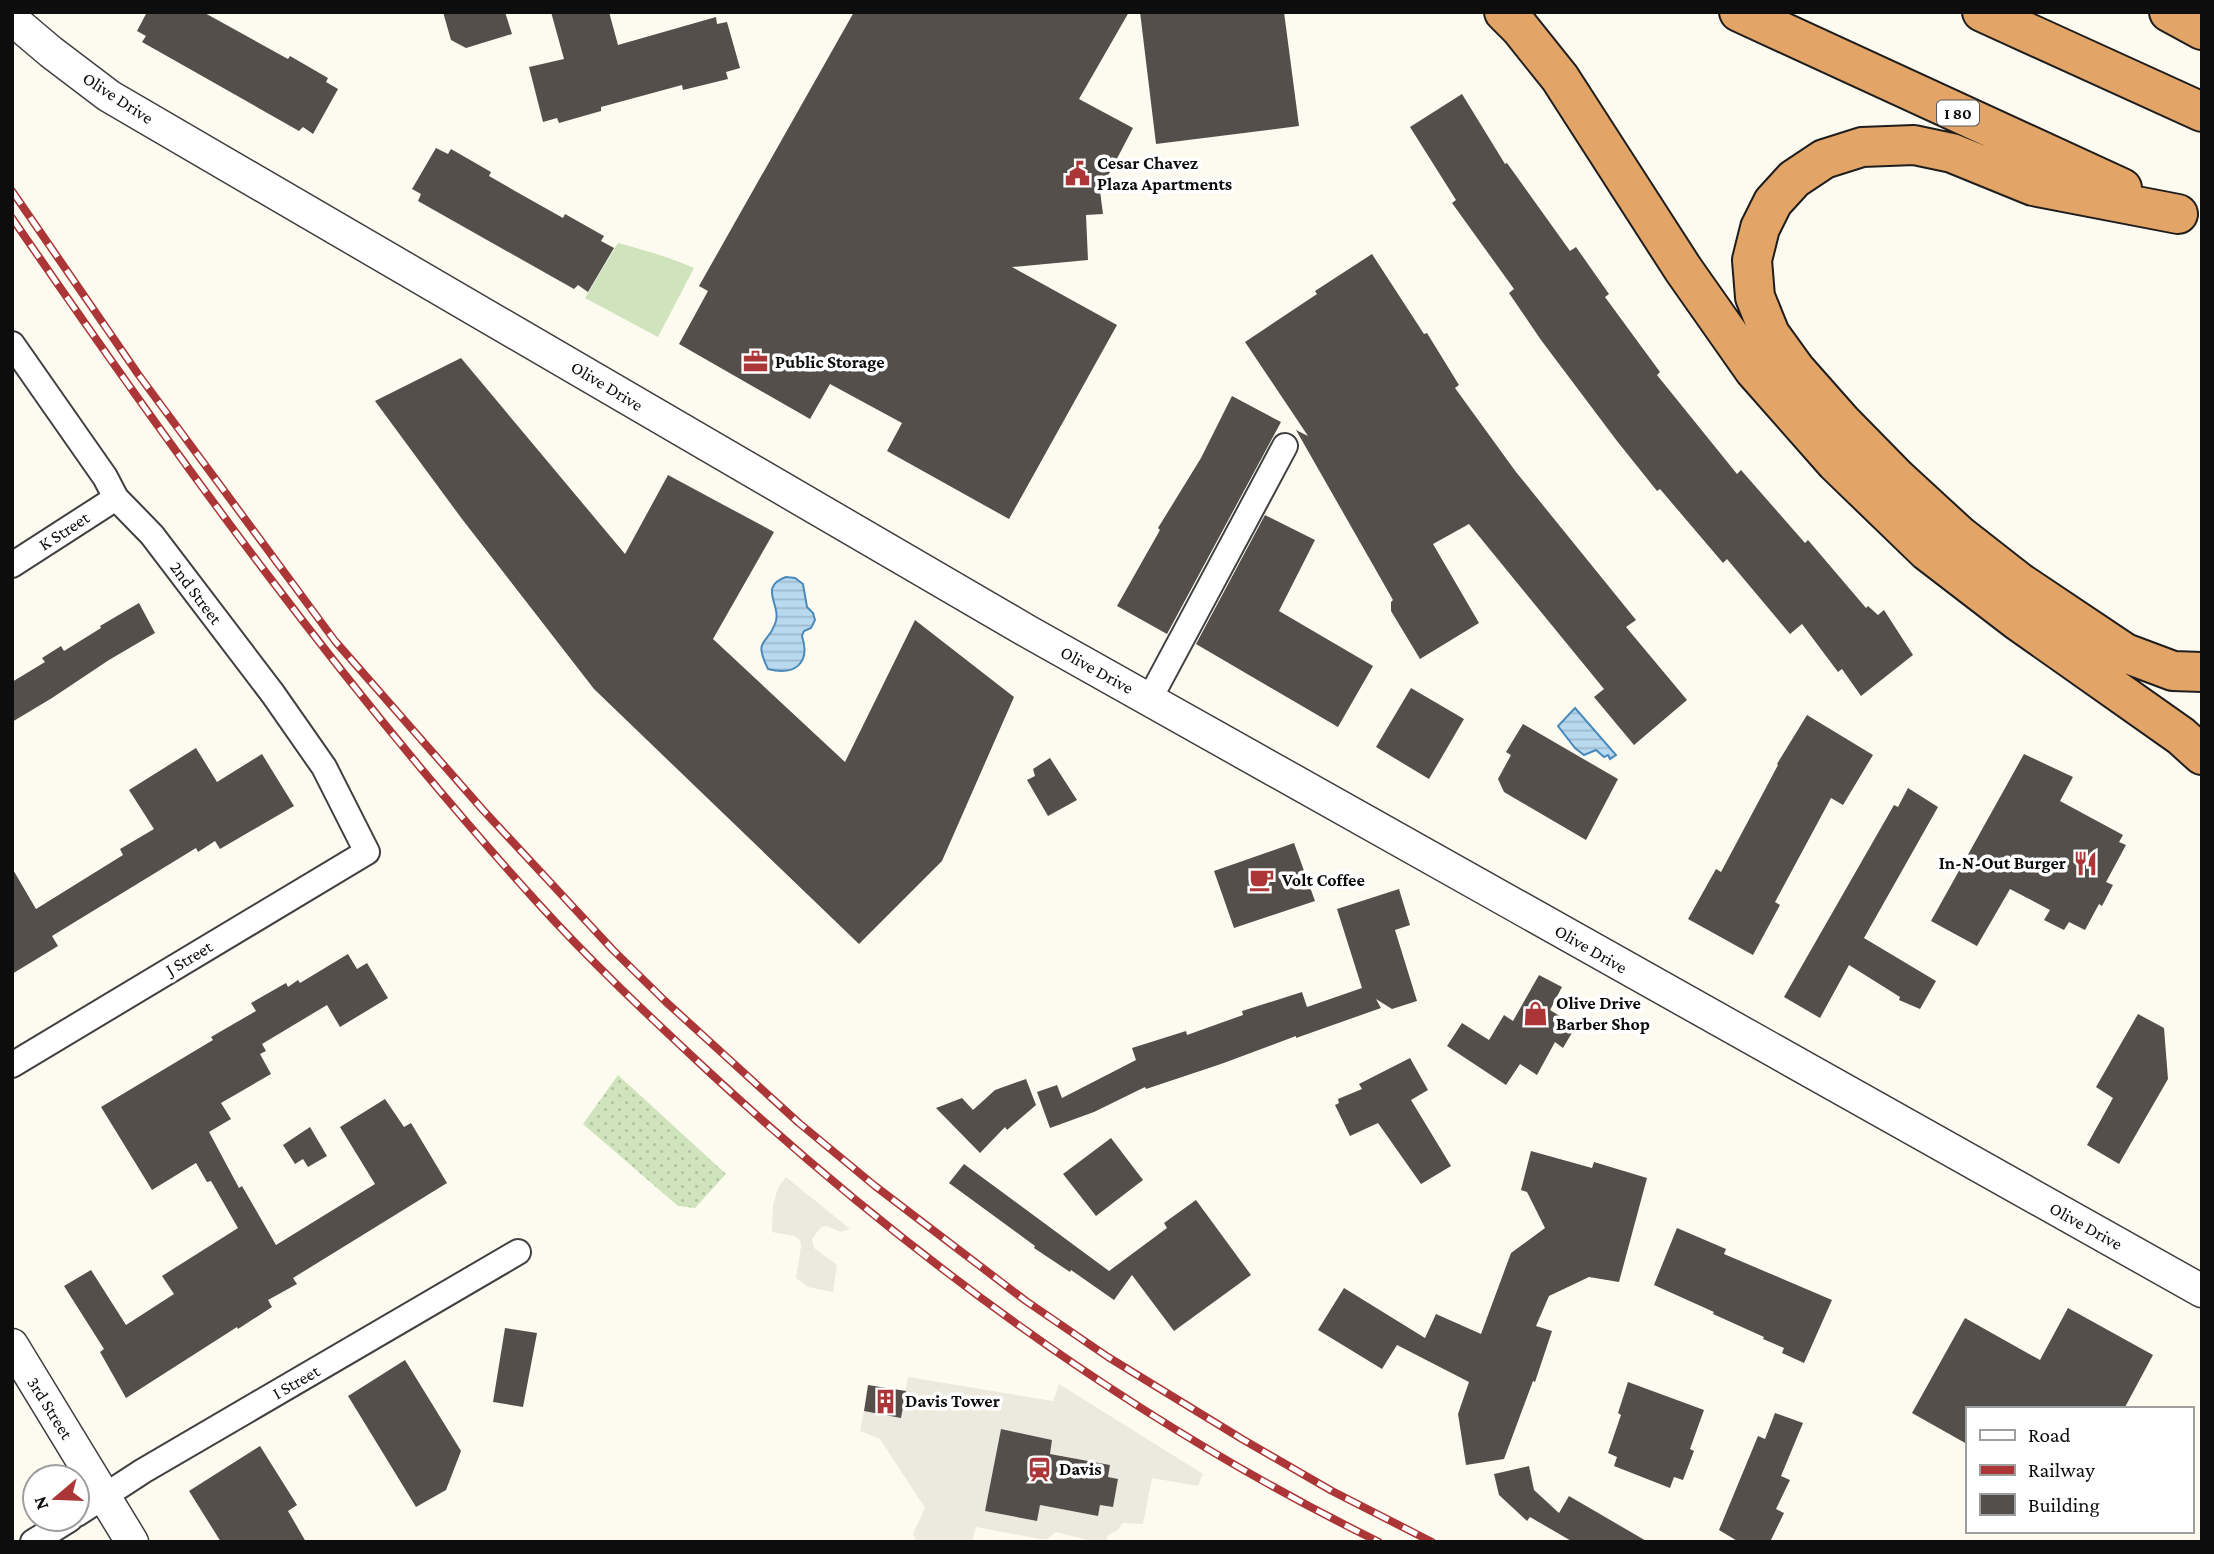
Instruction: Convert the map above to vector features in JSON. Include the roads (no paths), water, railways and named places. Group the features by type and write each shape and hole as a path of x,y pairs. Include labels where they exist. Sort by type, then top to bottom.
{"highway":[{"path":"1504,12 1560,78 1683,269 1754,370 1836,463 1927,551 2018,621 2181,736 2202,755"},
{"name":"I 80","path":"1739,12 2190,219"},
{"path":"1982,12 2202,112"},
{"path":"2169,12 2202,30"},
{"path":"2190,219 2033,186 1952,153 1914,145 1862,146 1824,159 1794,179 1773,202 1760,228 1752,260 1755,297 1770,334 1796,370 1842,422 1906,487 1959,535 2019,582 2124,653 2173,671 2202,673"}],"street":[{"name":"Olive Drive","path":"12,19 109,96 675,427 1149,699 2202,1291"},
{"name":"2nd Street","path":"12,344 105,477 116,498 152,534 324,766 367,852"},
{"path":"1149,699 1286,446"},
{"name":"K Street","path":"12,565 116,498"},
{"name":"J Street","path":"12,1065 367,852"},
{"name":"I Street","path":"91,1505 518,1252"},
{"name":"3rd Street","path":"12,1345 132,1542"}],"water":[{"path":"786,577 795,578 803,584 807,607 815,620 802,636 802,661 793,669 777,671 768,669 762,647 777,617 773,586"},
{"path":"1575,708 1616,755 1610,759 1608,755 1604,757 1596,750 1584,755 1575,748 1558,726"}],"railway":[{"path":"12,191 138,374 335,641 483,810 613,950 665,1001 799,1123 875,1186 1026,1301 1108,1357 1242,1439 1332,1491 1432,1542"},
{"path":"12,218 199,482 328,654 465,820 556,923 620,988 784,1140 944,1270 1027,1331 1199,1444 1288,1495 1379,1542"}],"place":[{"name":"Cesar Chavez Plaza Apartments","path":"1077,173"},
{"name":"Public Storage","path":"755,362"},
{"name":"In-N-Out Burger","path":"2086,863"},
{"name":"Volt Coffee","path":"1262,880"},
{"name":"Olive Drive Barber Shop","path":"1536,1013"},
{"name":"Davis Tower","path":"885,1401"},
{"name":"Davis","path":"1039,1469"}]}
